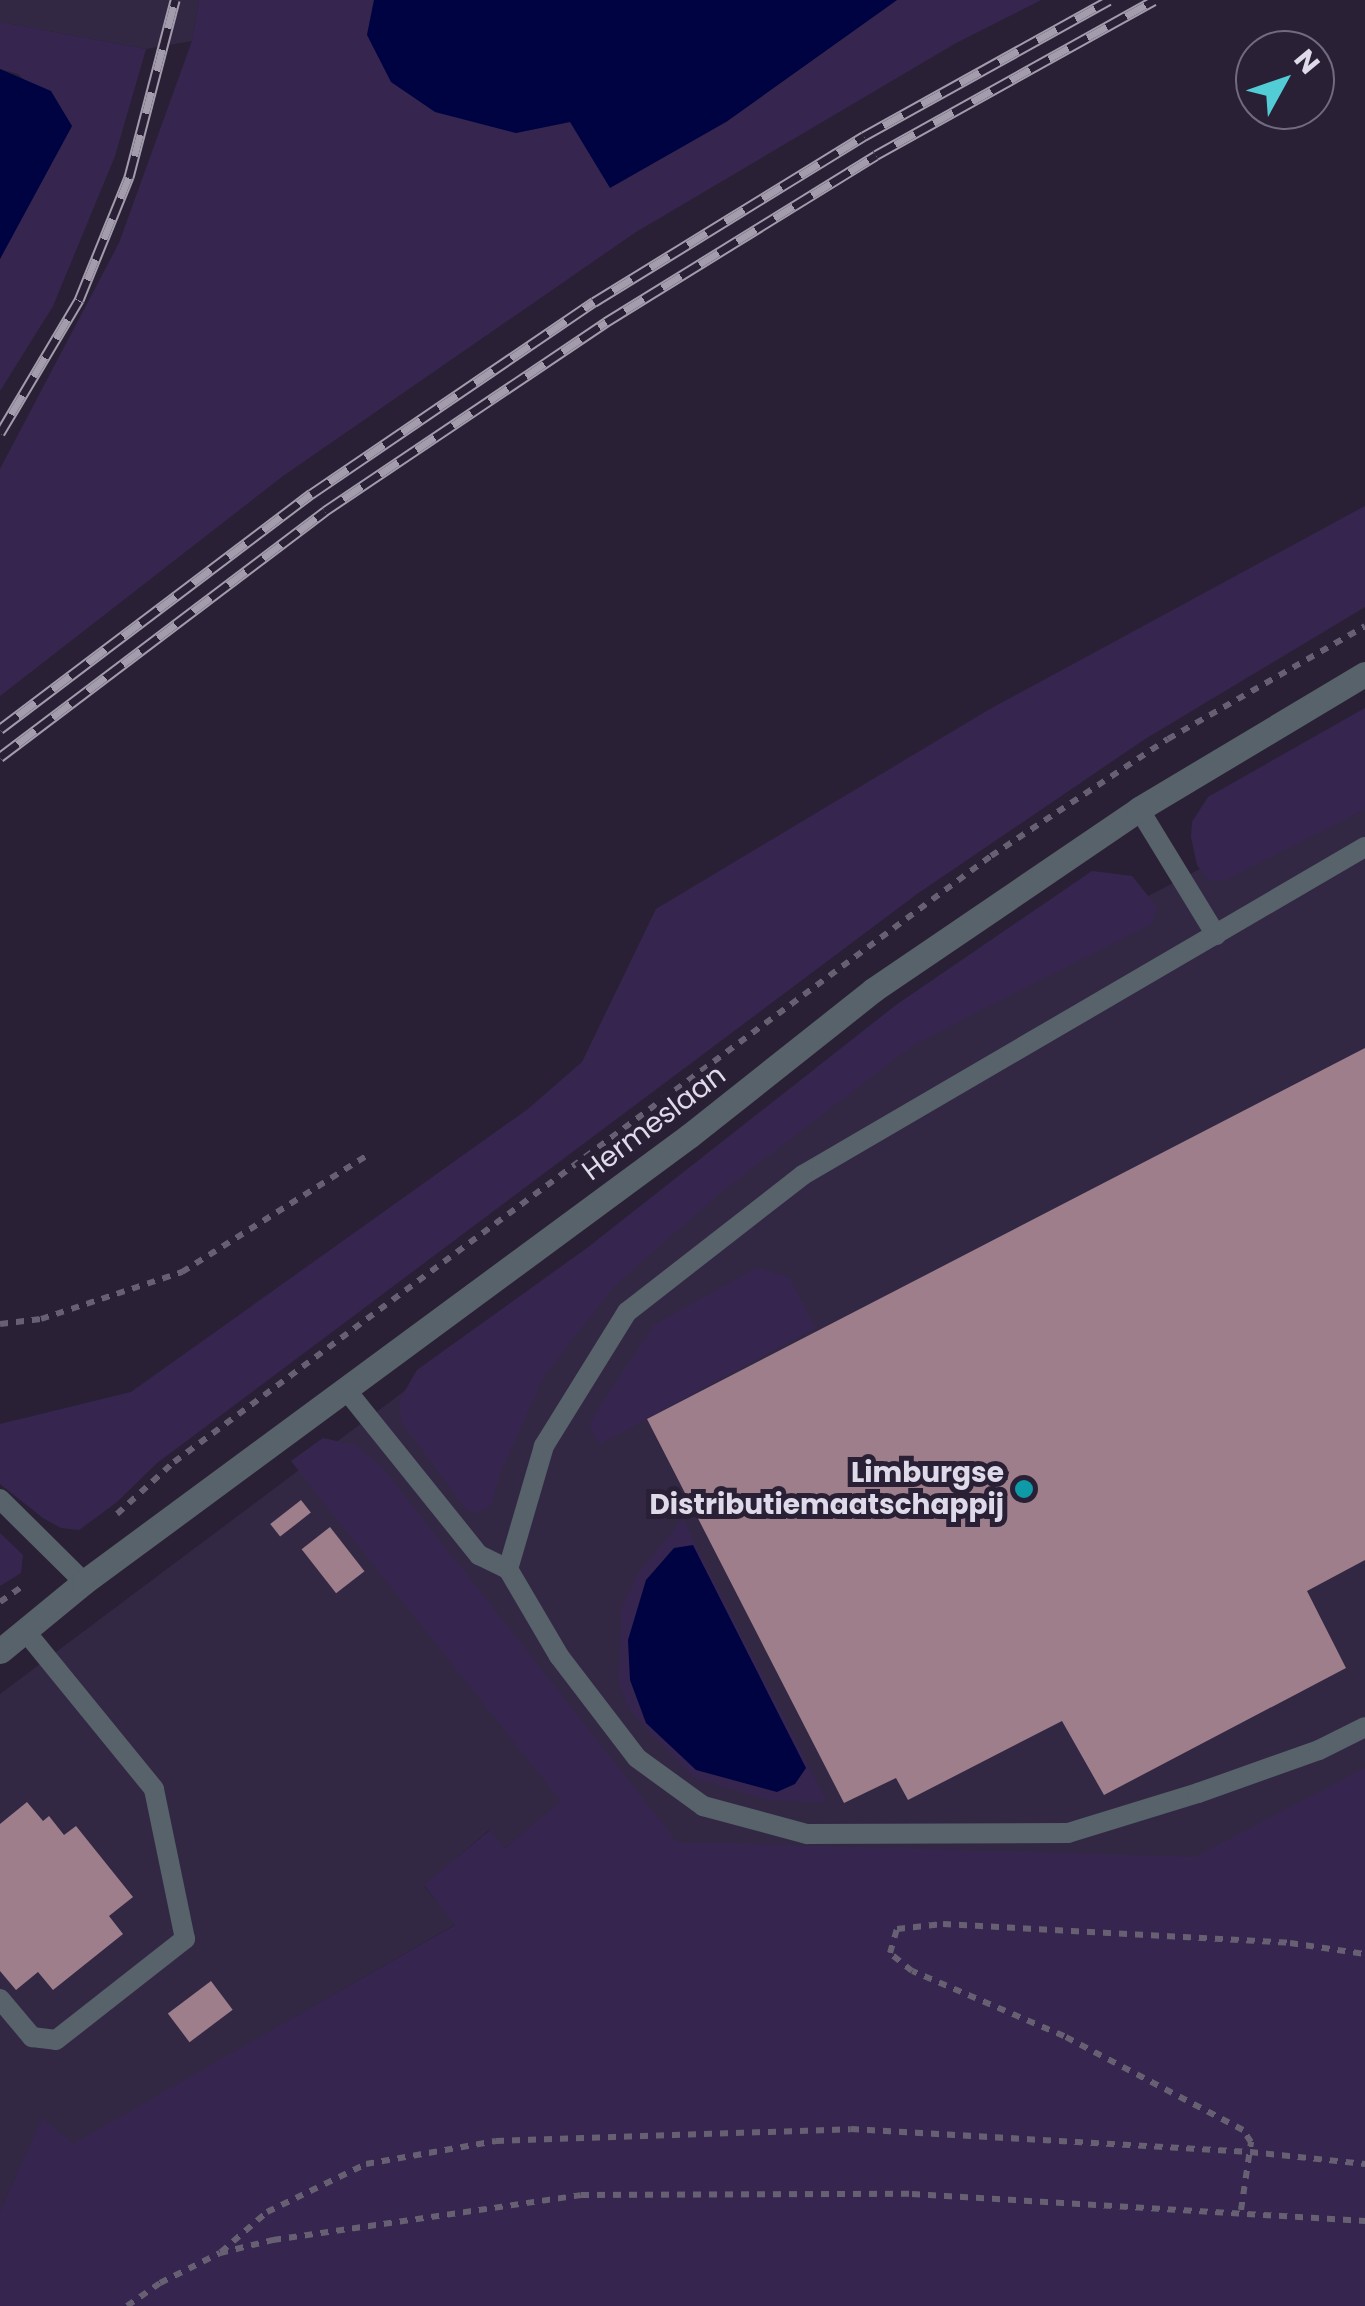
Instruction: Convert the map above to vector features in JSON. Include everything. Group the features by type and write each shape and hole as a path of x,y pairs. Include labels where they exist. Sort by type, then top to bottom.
{"street":[{"name":"Hermeslaan","path":"0,1651 84,1582 689,1136 874,990 1140,809 1365,674"}],"lane":[{"path":"1140,809 1216,935"},
{"path":"508,1569 544,1446 627,1312 803,1174 1365,847"},
{"path":"346,1391 479,1555 508,1569 559,1656 637,1758 703,1806 807,1834 1068,1833 1319,1750 1365,1727"},
{"path":"0,1499 84,1582"},
{"path":"0,1998 32,2037 56,2040 185,1939 154,1789 25,1630"}],"path":[{"path":"102,1527 174,1462 991,856 1168,740 1365,626"},
{"path":"0,1324 41,1319 182,1272 368,1155"},
{"path":"1241,2210 1251,2142 1243,2130 1064,2036 912,1971 890,1952 897,1929 943,1924 1290,1943 1365,1954"},
{"path":"220,2253 266,2212 366,2164 496,2141 852,2129 1250,2152 1365,2164"},
{"path":"128,2306 160,2283 220,2253 273,2240 581,2195 912,2194 1241,2210 1365,2221"}],"shaded area":[{"path":"0,0 199,0 192,41 146,49 0,22"},
{"path":"199,0 374,0 367,35 515,133 570,122 726,122 897,0 1041,0 956,43 636,232 283,476 0,696 0,469 119,243 192,41"},
{"path":"374,0 897,0 726,122 610,188 570,122 516,133 435,112 391,82 367,35"},
{"path":"0,22 146,49 115,156 53,306 0,391 0,259 72,126 18,74 0,69"},
{"path":"0,69 51,91 72,126 0,259"},
{"path":"1365,506 1365,607 1145,739 917,894 157,1463 117,1502 79,1530 61,1528 43,1518 0,1484 0,1424 131,1392 528,1109 582,1062 656,909 990,709"},
{"path":"1365,708 1365,809 1226,880 1208,880 1197,865 1191,837 1192,822 1208,797"},
{"path":"1365,783 1365,1876 612,1868 561,1802 505,1848 489,1830 424,1886 456,1924 73,2145 42,2119 0,2211 0,1694 876,1038"},
{"path":"1092,871 1132,876 1157,907 1152,923 913,1045 721,1192 614,1286 544,1376 501,1471 491,1505 478,1513 466,1509 401,1421 399,1401 417,1370 587,1248 896,1005"},
{"path":"756,1268 789,1277 815,1328 600,1444 590,1428 595,1414 654,1325"},
{"path":"323,1438 355,1445 381,1466 677,1842 1195,1857 1365,1768 1365,2306 0,2306 0,2211 42,2118 73,2144 455,1925 424,1885 490,1830 505,1848 561,1801 291,1461"},
{"path":"683,1519 827,1802 769,1800 694,1778 630,1711 619,1682 621,1609 639,1572"},
{"path":"0,1533 23,1555 21,1573 0,1586"},
{"path":"693,1545 806,1768 795,1784 777,1792 696,1770 646,1723 630,1680 628,1640 646,1580 674,1548"}],"building":[{"name":"Limburgse Distributiemaatschappij","path":"1365,1048 1365,1560 1307,1591 1346,1668 1104,1795 1062,1721 908,1800 896,1778 844,1803 647,1419"},
{"path":"301,1500 311,1513 280,1537 270,1524"},
{"path":"330,1527 364,1571 336,1593 302,1549"},
{"path":"27,1802 43,1821 49,1816 64,1835 76,1826 133,1897 109,1916 123,1934 53,1990 38,1972 16,1990 0,1971 0,1824"},
{"path":"211,1981 233,2010 190,2042 168,2013"}],"railway":[{"path":"0,433 79,300 129,177 175,0"},
{"path":"0,729 311,494 594,302 864,136 1109,0"},
{"path":"0,757 325,511 606,322 876,155 1154,0"}],"place":[{"name":"Limburgse Distributiemaatschappij","path":"1024,1489"}]}
